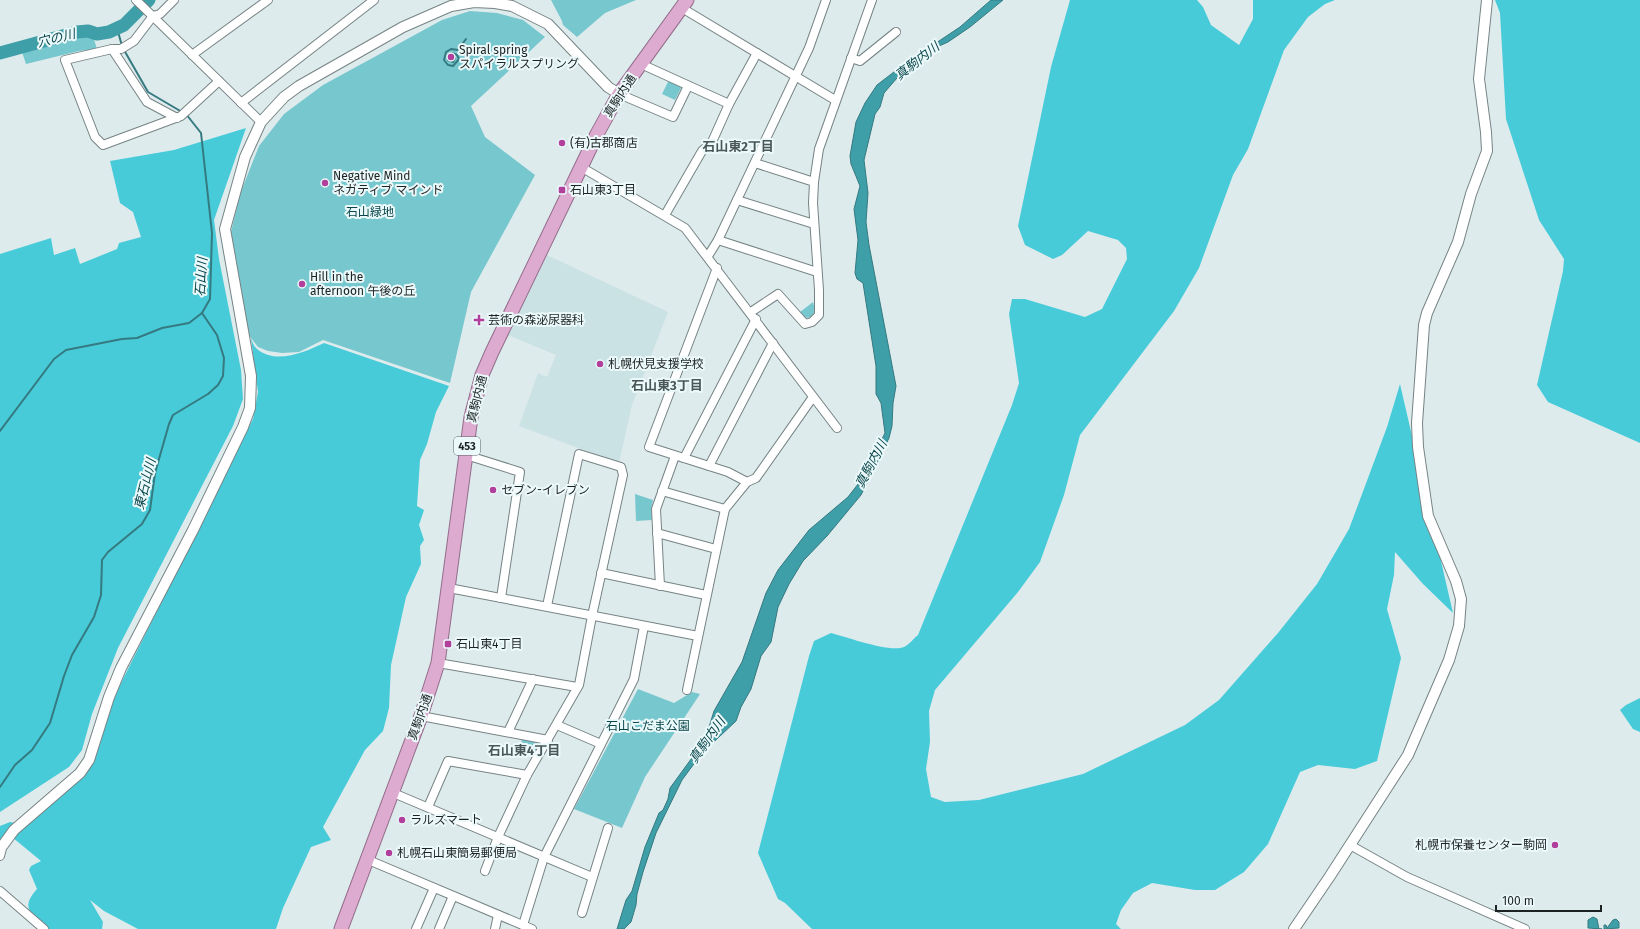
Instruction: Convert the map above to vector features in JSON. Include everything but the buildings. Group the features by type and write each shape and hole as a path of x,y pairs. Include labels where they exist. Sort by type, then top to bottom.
{"highway":[{"name":"真駒内通","path":"341,929 391,792 421,716 438,663 471,417 487,363 597,134 619,94 684,4"}],"street":[{"path":"136,0 261,122"},
{"path":"151,15 160,14 174,0"},
{"path":"192,55 268,0"},
{"path":"241,103 374,0"},
{"path":"708,256 718,240 809,48 826,0"},
{"path":"684,458 753,316 778,294 805,324 812,322 819,315 820,310 814,224 814,182 820,149 835,100 872,0"},
{"path":"1294,929 1408,755 1449,660 1459,626 1461,599 1456,581 1428,516 1418,448 1417,423 1424,325 1427,313 1458,242 1471,194 1487,150 1479,79 1487,0"},
{"path":"0,856 3,845 14,830 80,773 89,760 109,697 121,668 194,530 243,427 250,408 251,376 226,229 246,156 261,122 284,97 299,86 404,26 451,6 474,2 495,3 512,6 548,24 608,87 619,94 673,117 688,86"},
{"path":"684,4 757,53 835,100"},
{"path":"151,15 134,41 124,48 112,49 65,60 95,137 103,145 182,115 219,81"},
{"path":"851,58 860,61 896,32"},
{"path":"112,49 147,102 182,115"},
{"path":"665,215 702,151 712,142 729,104 757,53"},
{"path":"641,64 729,104"},
{"path":"755,163 814,182"},
{"path":"581,168 665,215 685,228 708,256 837,428"},
{"path":"737,200 814,224"},
{"path":"718,240 817,272"},
{"path":"717,268 649,447 728,472 747,482"},
{"path":"709,466 773,343"},
{"path":"687,690 725,509 747,482 756,478 813,397"},
{"path":"485,872 498,837 527,775 579,685 592,616 623,475 621,467 579,454 546,606"},
{"path":"466,455 520,472 501,598"},
{"path":"660,586 656,509 675,456"},
{"path":"662,491 725,509"},
{"path":"657,532 716,549"},
{"path":"602,573 706,595"},
{"path":"449,588 698,636"},
{"path":"523,925 544,857 634,679 644,626"},
{"path":"438,663 577,688"},
{"path":"508,732 533,679"},
{"path":"421,716 548,740"},
{"path":"557,725 601,744"},
{"path":"428,807 448,761 527,775"},
{"path":"391,792 592,877"},
{"path":"582,913 608,828"},
{"path":"1350,845 1407,878 1525,929"},
{"path":"366,859 532,929"},
{"path":"416,929 434,888"},
{"path":"0,891 44,929"},
{"path":"439,929 453,896"},
{"path":"495,929 498,915"}],"shaded area":[{"path":"1070,0 1197,0 1203,7 1211,25 1239,45 1253,19 1253,0 1335,0 1325,4 1308,17 1284,50 1248,149 1233,175 1199,268 1174,311 1080,435 1064,495 1040,562 1018,592 935,690 929,711 930,742 926,769 931,797 945,802 979,800 1083,774 1185,725 1219,700 1278,633 1317,584 1349,529 1387,427 1400,384 1453,613 1423,584 1395,552 1394,575 1387,609 1401,658 1377,761 1355,769 1318,765 1300,772 1268,844 1244,872 1215,890 1195,890 1152,883 1133,893 1121,910 1116,924 1121,929 812,929 785,903 778,899 758,853 814,641 831,633 879,646 898,648 906,646 918,635 1012,405 1019,383 1009,314 1012,299 1025,299 1085,317 1102,309 1127,259 1126,248 1118,240 1088,231 1062,255 1053,259 1025,245 1018,226 1051,67"},
{"path":"1495,0 1640,0 1640,443 1548,402 1537,385 1563,271 1564,259 1539,220 1506,119 1500,13"},
{"path":"246,128 214,220 219,259 241,370 243,399 233,426 118,648 92,714 82,750 69,767 0,812 0,254 51,238 54,255 75,248 80,264 117,249 119,243 141,237 133,212 120,203 110,161 174,150"},
{"name":"札幌伏見支援学校","path":"547,255 668,312 632,405 619,463 519,426 538,373 547,377 556,355 508,335"},
{"path":"251,338 257,349 265,354 282,357 308,350 324,343 449,386 436,412 427,444 420,460 417,506 424,510 419,525 424,540 420,546 421,564 406,597 391,665 389,708 383,731 365,750 323,827 331,840 311,847 283,908 276,929 138,929 104,911 90,900 103,922 102,929 49,929 37,920 28,907 32,896 37,889 29,870 31,866 41,861 12,837 17,830 85,776 93,762 108,712 123,679 253,419 258,392"},
{"path":"1640,698 1640,732 1633,729 1620,710 1626,705"},
{"path":"10,822 15,823 0,852 0,826"}],"green space":[{"path":"551,0 636,0 605,13 577,37 563,25"},
{"name":"石山緑地","path":"470,11 497,13 523,20 545,37 471,106 485,137 535,175 471,292 450,383 323,340 299,352 282,353 268,351 258,347 248,334 230,236 240,194 259,146 284,114 323,85 442,20"},
{"path":"92,33 97,49 79,51 26,64 22,52 65,38"},
{"path":"669,80 682,86 675,100 662,94"},
{"path":"813,302 815,310 812,317 805,318 800,312"},
{"path":"635,494 653,500 651,509 652,520 636,521"},
{"name":"石山こだま公園","path":"638,689 674,703 692,692 700,694 645,777 622,828 574,809"},
{"path":"522,739 541,742 536,752 520,749"}],"water":[{"name":"真駒内川","path":"991,0 1003,0 970,27 948,42 930,50 908,71 897,78 884,93 880,107 875,114 864,160 868,193 866,222 869,245 896,386 893,403 892,426 889,438 861,495 827,536 803,561 789,584 778,607 771,642 761,656 751,689 741,707 736,721 702,753 682,780 656,833 643,872 631,922 624,929 617,929 626,900 632,891 645,847 659,813 663,810 668,799 670,788 705,740 714,711 742,662 766,593 778,570 809,530 848,497 862,479 885,433 881,403 876,394 876,366 863,283 857,279 855,273 858,240 854,209 860,186 851,164 850,156 856,122 865,103 877,85 903,65 960,27"},
{"path":"1593,917 1597,919 1599,929 1588,928 1588,920"},
{"path":"1616,919 1619,922 1619,928 1604,929 1604,925 1606,925 1607,928 1613,920"}],"waterway":[{"name":"穴の川","path":"0,53 77,32 88,31 97,34 109,32 124,25 149,0"},
{"name":"石山川","path":"117,28 122,46"},
{"path":"452,58 455,58 453,62 448,60 449,55 452,53 457,55 459,59 453,66 448,65 444,60 446,52 451,49 458,50 466,39"},
{"name":"石山川","path":"124,50 148,92 182,112"},
{"name":"石山川","path":"0,431 54,359 66,350 122,339 137,338 162,328 189,323 202,313 210,299 212,233 201,133 186,114"},
{"name":"東石山川","path":"0,787 15,765 32,750 50,723 72,655 94,617 101,595 102,560 108,552 142,524 150,510 155,473 173,415 208,394 218,385 223,376 224,358 217,335 202,313"}],"place":[{"name":"Spiral spring スパイラルスプリング","path":"451,57"},
{"name":"(有)古郡商店","path":"562,143"},
{"name":"Negative Mind ネガティブ マインド","path":"325,183"},
{"name":"石山東3丁目","path":"562,190"},
{"name":"Hill in the afternoon 午後の丘","path":"302,284"},
{"name":"芸術の森泌尿器科","path":"479,320"},
{"name":"札幌伏見支援学校","path":"600,364"},
{"name":"セブン-イレブン","path":"493,490"},
{"name":"石山東4丁目","path":"448,644"},
{"name":"ラルズマート","path":"402,820"},
{"name":"札幌市保養センター駒岡","path":"1555,845"},
{"name":"札幌石山東簡易郵便局","path":"389,853"}],"district":[{"name":"石山東2丁目","path":"738,146"},
{"name":"石山東3丁目","path":"667,385"},
{"name":"石山東4丁目","path":"524,750"}]}
